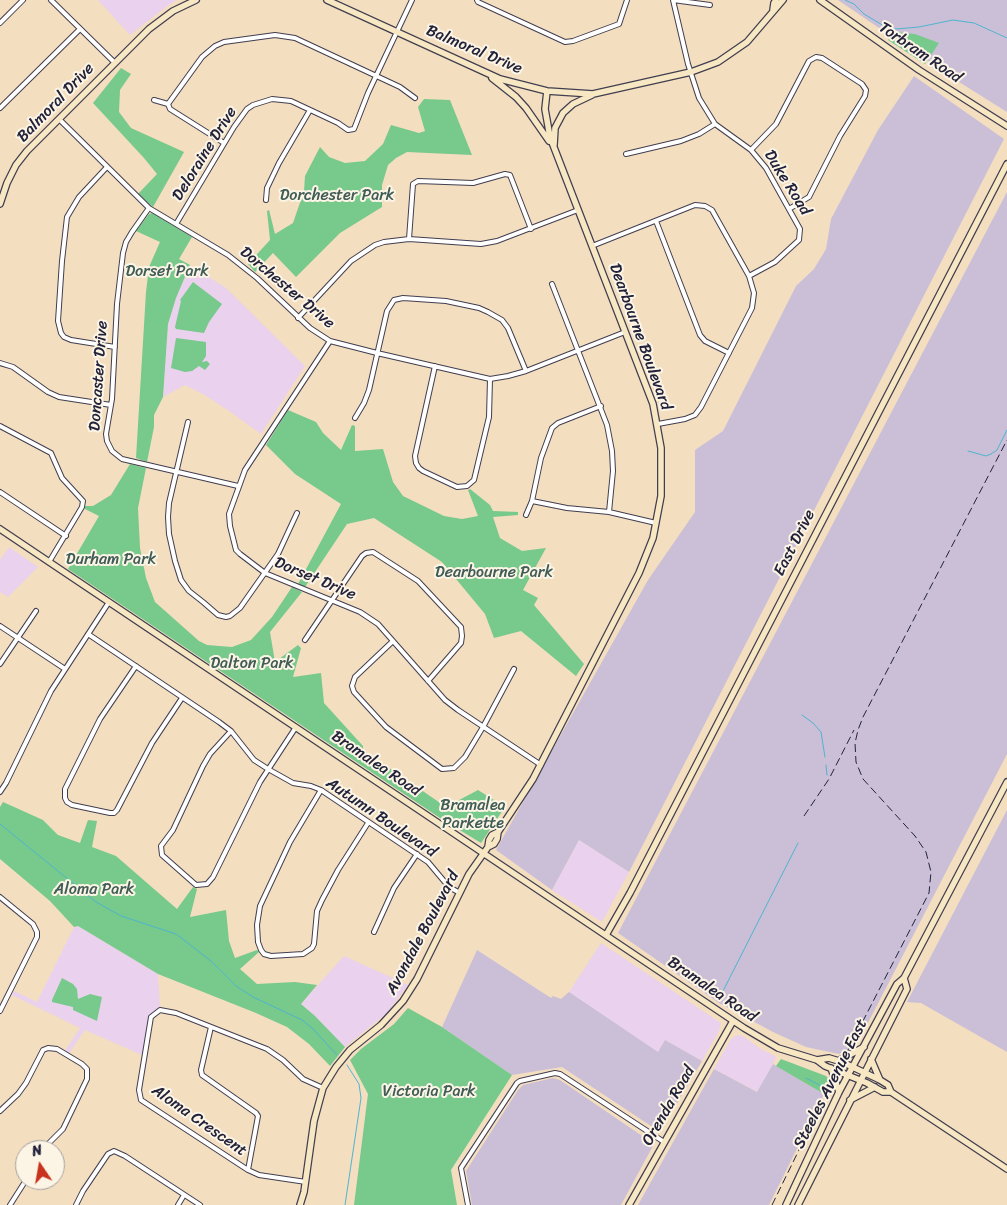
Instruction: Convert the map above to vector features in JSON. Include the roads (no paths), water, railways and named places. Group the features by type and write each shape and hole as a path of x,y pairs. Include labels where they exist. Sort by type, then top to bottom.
{"street":[{"path":"0,23 23,0"},
{"path":"51,0 114,63"},
{"name":"Balmoral Drive","path":"0,204 7,183 27,151 149,29 173,11 196,0"},
{"name":"Balmoral Drive","path":"327,0 513,84 547,91 593,94 690,72 718,62 740,48 753,36 783,0"},
{"name":"Deloraine Drive","path":"176,224 224,143 247,109 272,99 282,99 291,101 338,123 348,130 352,130 412,0"},
{"path":"477,0 565,42 619,24 627,0"},
{"path":"673,0 710,5"},
{"name":"Duke Road","path":"673,0 690,72 699,98 715,124 751,150 766,168 800,229 799,240 775,262 749,276"},
{"name":"Balmoral Drive","path":"773,10 776,0"},
{"name":"Torbram Road","path":"820,0 919,70 1007,126"},
{"path":"0,108 80,29"},
{"path":"168,104 210,50 224,42 275,35 295,38 400,87 415,98"},
{"path":"751,150 776,124 810,61 816,57 822,58 862,84 866,90 865,96 840,136 809,197 790,209"},
{"path":"486,73 516,97 526,108 554,150"},
{"name":"Dearbourne Boulevard","path":"484,854 488,847 488,840 498,832 541,765 639,573 656,523 662,479 658,424 650,395 554,150 545,115 547,91"},
{"path":"554,150 555,128 563,113 573,104 593,94"},
{"path":"154,100 168,104 170,109 224,143"},
{"path":"266,200 267,188 279,163 310,110"},
{"name":"Dorchester Drive","path":"59,119 149,208 240,263 258,278 298,318 330,341 490,379 526,371 625,332"},
{"path":"626,154 681,141 699,134 715,124"},
{"name":"East Drive","path":"606,935 630,893 1007,164"},
{"path":"108,167 79,197 67,217 58,321 61,334 64,337 71,340 115,347"},
{"path":"409,239 413,184 418,181 473,183 505,174 510,175 531,228"},
{"path":"592,246 695,205 705,206 712,210 749,276 754,293 752,308 701,407 695,415 685,419 658,424"},
{"name":"Doncaster Drive","path":"149,208 132,232 125,247 119,276 111,405 106,434 112,451 122,459 238,486"},
{"path":"298,318 351,261 367,249 384,242 409,239 481,244 497,241 578,210"},
{"path":"656,221 700,335 705,341 729,353"},
{"path":"552,284 607,425 612,451 613,471 609,512"},
{"path":"355,418 369,390 387,312 394,300 403,298 446,301 479,308 502,320 508,328 526,371"},
{"name":"Dorset Drive","path":"330,341 250,462 238,486 229,514 234,544 240,554 266,573 360,612 378,624 445,700 541,765"},
{"path":"0,363 13,367 48,392 59,397 111,405"},
{"path":"435,366 415,456 416,463 423,471 457,487 467,486 474,480 489,416 490,379"},
{"path":"526,516 532,501 541,458 552,428 558,423 601,406"},
{"path":"188,422 169,503 168,517 174,561 181,580 189,591 218,615 230,616 240,608 266,573 285,542 297,513"},
{"path":"0,427 51,453 62,478 81,498 84,504 49,562"},
{"path":"0,492 66,536"},
{"path":"532,501 567,508 609,512 656,523"},
{"name":"Bramalea Road","path":"0,529 733,1021 778,1048 817,1060 825,1066 849,1075 883,1092 891,1092"},
{"path":"305,640 362,556 373,552 418,581 455,621 462,632 461,643 428,681"},
{"path":"0,792 51,691 109,602"},
{"path":"0,664 36,611"},
{"path":"0,626 65,670"},
{"name":"Autumn Boulevard","path":"88,634 220,722 254,760 268,770 293,782 321,790 428,862 449,887 460,893"},
{"path":"393,641 355,676 352,686 354,692 386,727 442,769 454,768 459,765 475,743 514,669"},
{"path":"136,666 100,719 65,789 65,798 72,805 114,813 152,743 182,698"},
{"path":"230,731 210,754 173,830 161,846 162,855 196,885 207,884 213,877 260,782 296,727"},
{"name":"Steeles Avenue East","path":"786,1205 840,1092 897,984 904,978 1007,782"},
{"path":"321,790 290,842 260,906 257,925 258,942 264,954 271,956 303,954 312,948 315,942 317,911 338,870 368,823"},
{"path":"374,932 394,888 416,854"},
{"name":"Avondale Boulevard","path":"300,1205 306,1182 314,1120 323,1088 336,1066 350,1050 381,1025 403,1002 417,979 469,874 484,854"},
{"path":"0,897 33,924 37,937 0,1011"},
{"name":"Steeles Avenue East","path":"798,1205 907,989 904,978"},
{"name":"Aloma Crescent","path":"306,1182 259,1175 248,1170 141,1100 140,1082 152,1017 160,1010 176,1013 267,1049 283,1060 304,1079 323,1088"},
{"name":"Orenda Road","path":"630,1205 733,1021"},
{"path":"211,1027 204,1052 202,1075 258,1116 248,1170"},
{"path":"0,1111 18,1094 26,1083 37,1059 44,1050 48,1048 57,1049 82,1064 87,1070 87,1079 63,1129 52,1140"},
{"path":"838,1061 864,1048"},
{"name":"Bramalea Road","path":"817,1060 829,1058 880,1080 888,1085 891,1092 1007,1169"},
{"path":"871,1059 880,1080"},
{"path":"832,1068 840,1092"},
{"path":"468,1205 461,1168 520,1081 555,1073 560,1074 664,1142"},
{"path":"850,1100 875,1088"},
{"path":"76,1205 83,1191 108,1154 114,1151 125,1156 200,1205"},
{"path":"10,1205 20,1190"},
{"path":"178,1205 184,1195"}],"waterway":[{"path":"845,0 854,4 864,14 884,26 896,29 919,27 953,20 974,23 1007,38"},
{"path":"968,451 986,456 991,454 997,450 1007,430"},
{"path":"802,715 821,732 825,757"},
{"path":"826,765 827,775"},
{"path":"0,824 96,902 121,916 176,934 211,961 236,986 253,997 302,1020 337,1055"},
{"path":"719,999 798,843"},
{"path":"345,1205 361,1098 359,1084 347,1065"},
{"path":"806,1078 821,1086"}],"railway":[{"path":"772,1205 848,1050 929,893 931,872 926,852 915,836 863,779 856,762 855,743 863,717 1007,440"},
{"path":"804,816 829,779 854,730"}],"park label":[{"name":"Dorchester Park","path":"337,196"},
{"name":"Dorset Park","path":"167,272"},
{"name":"Durham Park","path":"111,560"},
{"name":"Dearbourne Park","path":"494,573"},
{"name":"Dalton Park","path":"252,664"},
{"name":"Bramalea Parkette","path":"473,815"},
{"name":"Aloma Park","path":"94,890"},
{"name":"Victoria Park","path":"429,1092"}]}
